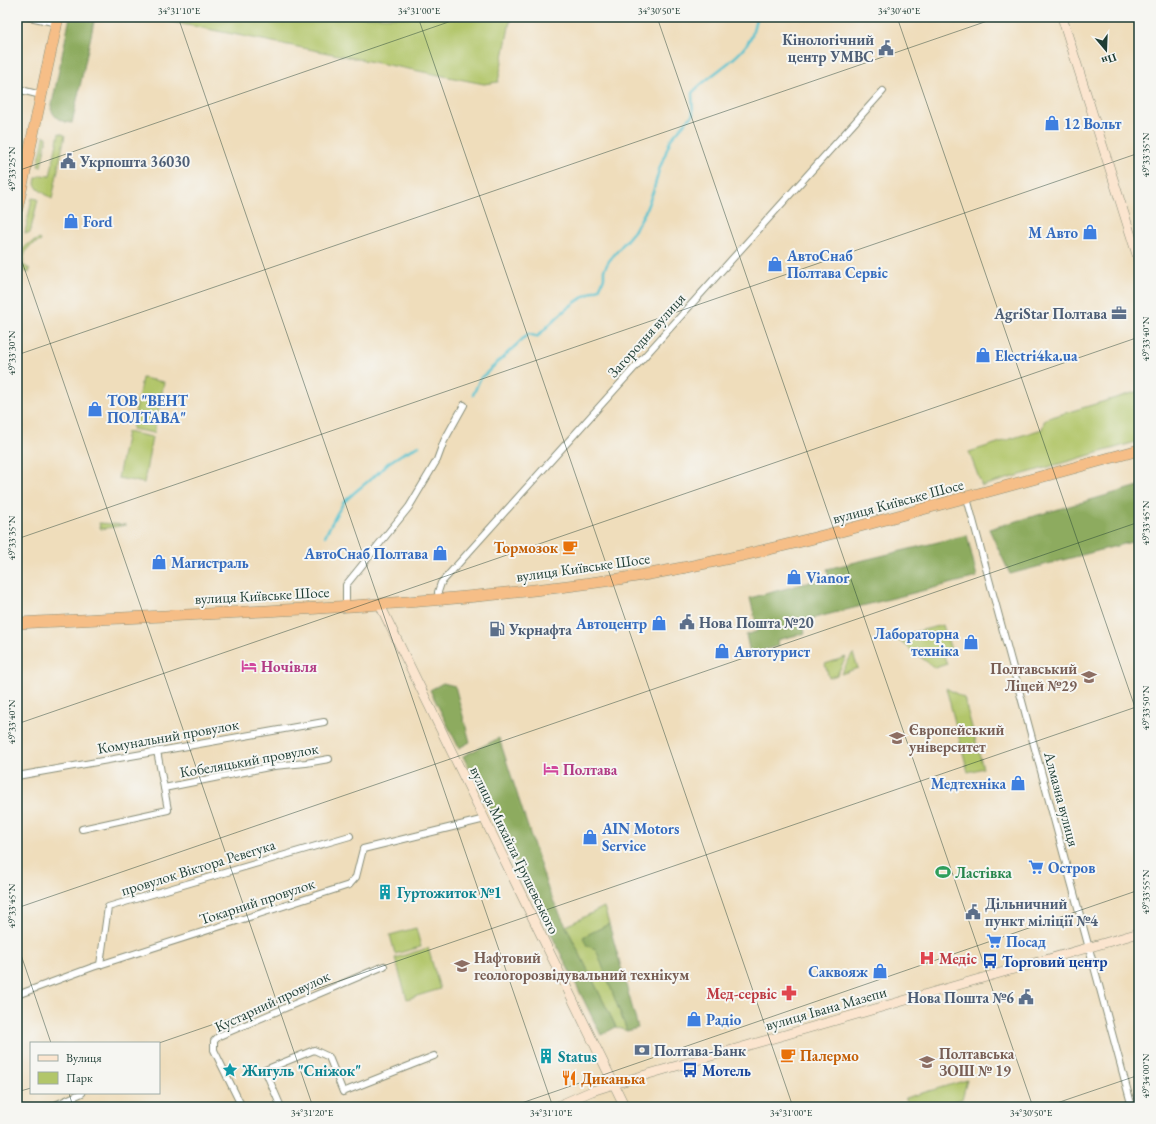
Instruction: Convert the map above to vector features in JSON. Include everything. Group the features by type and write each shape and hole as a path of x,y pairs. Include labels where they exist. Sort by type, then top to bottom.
{"highway":[{"path":"17,209 57,20"},
{"name":"вулиця Київське Шосе","path":"17,623 439,600 583,584 666,571 805,541 1139,450"}],"street":[{"path":"30,17 57,20"},
{"path":"1062,17 1105,158 1139,260"},
{"path":"17,89 41,95"},
{"name":"Загородня вулиця","path":"439,600 438,592 441,583 882,92"},
{"path":"346,606 346,585 409,507 438,460 444,441 464,405"},
{"name":"Алмазна вулиця","path":"967,498 1132,1107"},
{"name":"вулиця Михайла Грушевського","path":"380,604 625,1107"},
{"name":"Комунальний провулок","path":"17,776 324,722"},
{"path":"157,752 164,788"},
{"name":"Кобеляцький провулок","path":"82,829 168,810 164,788 274,766 329,759"},
{"name":"Токарний провулок","path":"17,995 100,965 349,885 356,876 362,849 484,820"},
{"name":"провулок Віктора Ревегука","path":"100,965 108,907 350,836"},
{"name":"вулиця Івана Мазепи","path":"555,1107 592,1091 614,1084 1139,933"},
{"name":"Кустарний провулок","path":"242,1107 214,1050 214,1042 219,1036 384,966"},
{"path":"281,1107 266,1070 314,1050 329,1057 343,1092 434,1056"},
{"path":"51,1107 80,1094"}],"green space":[{"path":"70,17 95,17 72,123 59,119 51,109"},
{"path":"147,17 511,17 498,82 484,84"},
{"path":"59,133 65,135 52,199 38,189 35,184 36,178 41,175 50,176"},
{"path":"44,136 47,137 41,167 38,166"},
{"path":"32,198 38,199 30,233 25,233"},
{"path":"40,239 41,241 27,249 23,265 30,269 29,273 24,271 20,266 20,255 22,251 27,245"},
{"path":"17,330 23,332 17,359"},
{"path":"142,378 164,382 154,433 132,429"},
{"path":"1139,391 1139,441 982,486 969,452 1042,429 1045,419"},
{"path":"127,432 152,437 144,483 118,478"},
{"path":"1139,486 1139,540 1010,574 989,529"},
{"path":"99,523 126,525 101,529"},
{"path":"967,535 977,577 802,621 805,633 777,640 779,646 750,653 746,635 758,631 750,598 829,577 827,569"},
{"path":"943,625 951,650 943,653 947,664 935,668 894,637"},
{"path":"853,654 858,668 841,674 851,656"},
{"path":"846,657 837,675 829,678 825,664"},
{"path":"443,683 455,686 470,742 459,748 430,690"},
{"path":"946,688 964,698 983,768 968,772"},
{"path":"499,738 549,892 616,1027 601,1035 463,756"},
{"path":"604,907 609,924 583,937 596,948 627,1031 616,1027 566,926"},
{"path":"609,924 638,1028 627,1031 596,949 587,946 583,937"},
{"path":"416,928 421,947 395,954 390,935"},
{"path":"428,948 440,989 407,999 395,958"},
{"path":"967,1080 962,1099 935,1107 911,1107 905,1098"}],"waterway":[{"path":"473,395 480,379 528,334 538,336 573,304 599,289 604,278 604,270 609,261 634,231 645,212 671,139 693,114 692,93 742,51 752,35 757,17"},
{"path":"325,536 344,502 388,463 419,446"}],"place":[{"name":"Кінологічний центр УМВС","path":"886,48"},
{"name":"12 Вольт","path":"1052,123"},
{"name":"Укрпошта 36030","path":"68,161"},
{"name":"Ford","path":"71,221"},
{"name":"М Авто","path":"1090,232"},
{"name":"АвтоСнаб Полтава Сервіс","path":"775,264"},
{"name":"AgriStar Полтава","path":"1119,313"},
{"name":"Electri4ka.ua","path":"983,355"},
{"name":"ТОВ \"ВЕНТ ПОЛТАВА\"","path":"95,409"},
{"name":"Тормозок","path":"570,547"},
{"name":"АвтоСнаб Полтава","path":"440,553"},
{"name":"Магистраль","path":"159,562"},
{"name":"Vianor","path":"794,577"},
{"name":"Нова Пошта №20","path":"687,622"},
{"name":"Автоцентр","path":"659,623"},
{"name":"Укрнафта","path":"497,629"},
{"name":"Лабораторна техніка","path":"971,642"},
{"name":"Автотурист","path":"722,651"},
{"name":"Ночівля","path":"249,666"},
{"name":"Полтавський Ліцей №29","path":"1089,677"},
{"name":"Європейський університет","path":"897,738"},
{"name":"Полтава","path":"551,769"},
{"name":"Медтехніка","path":"1018,783"},
{"name":"AIN Motors Service","path":"590,837"},
{"name":"Остров","path":"1036,867"},
{"name":"Ластівка","path":"943,872"},
{"name":"Гуртожиток №1","path":"385,892"},
{"name":"Дільничний пункт міліції №4","path":"973,912"},
{"name":"Посад","path":"994,941"},
{"name":"Медіс","path":"927,958"},
{"name":"Торговий центр","path":"990,961"},
{"name":"Нафтовий геологорозвідувальний технікум","path":"462,966"},
{"name":"Саквояж","path":"880,971"},
{"name":"Мед-сервіс","path":"789,993"},
{"name":"Нова Пошта №6","path":"1026,997"},
{"name":"Радіо","path":"694,1019"},
{"name":"Полтава-Банк","path":"642,1050"},
{"name":"Палермо","path":"788,1055"},
{"name":"Status","path":"546,1056"},
{"name":"Полтавська ЗОШ № 19","path":"927,1062"},
{"name":"Жигуль \"Сніжок\"","path":"230,1070"},
{"name":"Мотель","path":"690,1070"},
{"name":"Диканька","path":"569,1078"}]}
